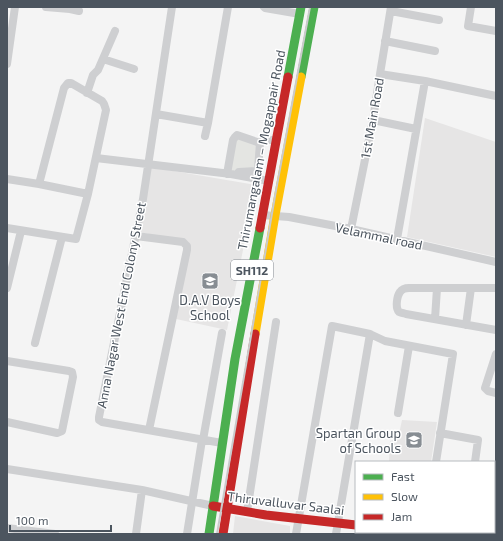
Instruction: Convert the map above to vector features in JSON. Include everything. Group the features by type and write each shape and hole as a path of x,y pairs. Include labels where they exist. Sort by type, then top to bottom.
{"main road":[{"name":"Thirumangalam – Mogappair Road","path":"223,534 275,215 314,7"},
{"name":"Thirumangalam – Mogappair Road","path":"209,534 235,359 300,10"},
{"name":"Thiruvalluvar Saalai","path":"213,506 298,519 355,525"}],"street":[{"path":"7,64 15,7"},
{"path":"46,7 70,8 79,11"},
{"name":"Anna Nagar West End Colony Street","path":"172,7 143,199 99,420 102,422 222,443"},
{"path":"205,136 228,7"},
{"path":"264,7 300,10"},
{"path":"471,7 468,26 496,31"},
{"path":"391,9 439,20"},
{"name":"1st Main Road","path":"351,229 373,120 391,9"},
{"path":"87,93 93,75 98,70 115,32"},
{"path":"385,41 435,51"},
{"path":"103,59 134,69"},
{"path":"380,74 424,81 496,96"},
{"path":"397,239 424,81"},
{"path":"7,228 76,239 88,194 106,110 102,101 71,83 68,83 64,88 39,184"},
{"path":"156,114 208,123"},
{"path":"373,120 416,129"},
{"path":"227,173 234,137 237,135 260,143"},
{"path":"260,143 266,139 276,140"},
{"path":"227,173 257,171 260,143"},
{"path":"96,158 227,173 269,181"},
{"path":"7,179 88,194"},
{"name":"Velammal road","path":"262,215 275,215 351,229 496,262"},
{"path":"7,288 21,230"},
{"path":"136,236 183,242 187,246 149,430"},
{"path":"34,343 62,237"},
{"path":"435,319 438,288"},
{"path":"466,325 471,288"},
{"path":"496,288 404,289 400,292 397,308 399,312 406,314 496,330"},
{"path":"246,512 276,322"},
{"path":"296,534 332,326 370,334 385,341 452,354 436,461"},
{"path":"187,534 202,440 222,333"},
{"path":"336,534 370,334"},
{"path":"398,413 408,346"},
{"path":"496,354 485,388 488,391 496,392"},
{"path":"7,361 69,371 72,372 73,377 62,431 57,433 7,422"},
{"path":"440,433 478,440 475,461"},
{"path":"7,469 142,490 213,506"},
{"path":"136,534 142,490"},
{"path":"7,528 55,534"}],"shaded area":[{"path":"425,118 496,142 496,257 407,237"},
{"path":"237,135 260,143 254,172 227,174"},
{"name":"D.A.V Boys School","path":"150,167 256,185 227,330 176,319 189,242 139,232"},
{"name":"Spartan Group of Schools","path":"402,420 437,422 431,461 389,461 390,441 398,439"},
{"path":"235,516 290,526 290,534 233,534"}],"railway":[{"path":"217,534 275,196 310,7"}],"traffic: fast":[{"path":"288,77 301,7"},
{"path":"301,77 314,7"},
{"path":"209,534 235,359 260,228"}],"traffic: slow":[{"path":"255,334 275,215 301,77"},
{"path":"420,533 428,534"}],"traffic: jam":[{"path":"260,228 288,77"},
{"path":"223,534 255,334"},
{"path":"213,506 266,515 355,525"}],"place":[{"name":"D.A.V Boys School","path":"210,281"},
{"name":"Spartan Group of Schools","path":"414,440"}]}
